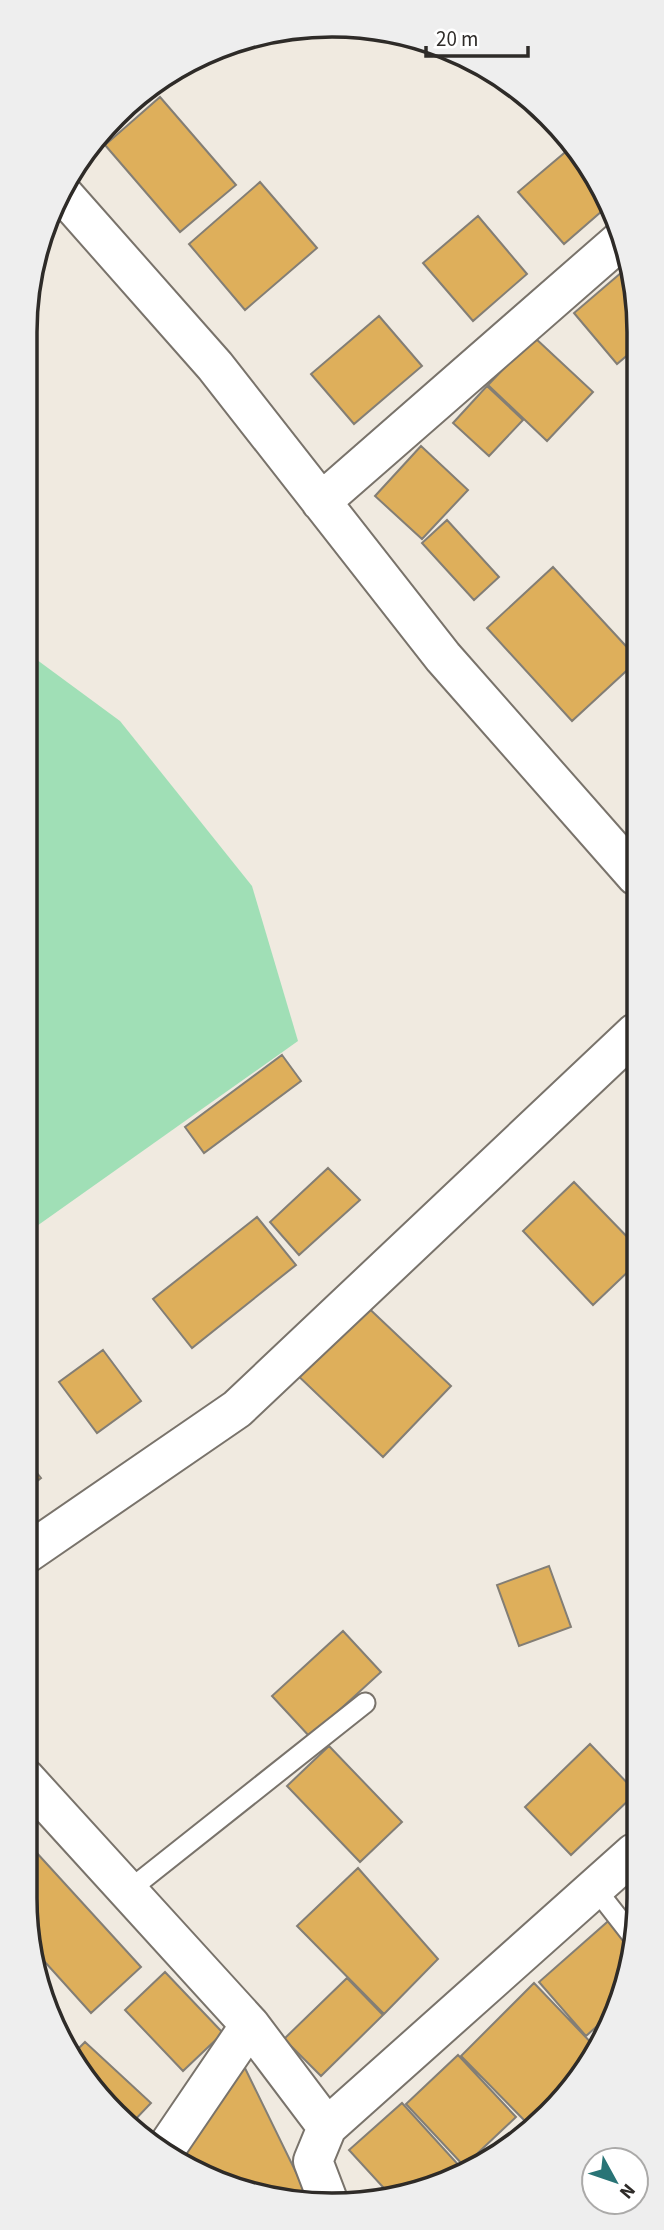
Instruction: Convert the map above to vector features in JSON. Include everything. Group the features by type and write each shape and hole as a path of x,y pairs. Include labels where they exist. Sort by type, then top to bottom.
{"street":[{"path":"68,199 215,366 443,657 627,866"},
{"path":"321,502 614,246"},
{"path":"37,1546 237,1409 627,1041"},
{"path":"37,1791 250,2025 327,2127"},
{"path":"325,2193 313,2161 327,2127 627,1859"},
{"path":"169,2144 250,2025"}],"lane":[{"path":"128,1891 365,1703"},
{"path":"595,1888 626,1928"}],"green space":[{"path":"37,660 120,721 252,886 298,1041 37,1226"}],"building":[{"path":"160,97 236,185 180,232 105,145"},
{"path":"566,152 588,184 602,211 564,244 518,192"},
{"path":"260,182 317,248 245,310 189,244"},
{"path":"478,216 527,274 473,321 423,263"},
{"path":"622,272 627,313 627,356 617,364 574,313"},
{"path":"379,316 422,366 354,424 311,374"},
{"path":"534,337 593,392 547,441 488,385"},
{"path":"487,386 523,420 489,456 453,423"},
{"path":"421,446 468,490 422,539 375,496"},
{"path":"447,520 499,577 474,600 422,543"},
{"path":"553,567 627,647 627,670 572,721 487,628"},
{"path":"282,1055 301,1081 204,1153 185,1127"},
{"path":"328,1168 360,1200 299,1255 270,1222"},
{"path":"574,1182 627,1237 627,1273 593,1305 523,1231"},
{"path":"257,1217 296,1265 192,1348 153,1299"},
{"path":"359,1299 451,1386 383,1457 291,1369"},
{"path":"103,1350 141,1401 97,1433 59,1382"},
{"path":"549,1566 571,1627 519,1646 497,1585"},
{"path":"343,1631 381,1672 310,1737 272,1696"},
{"path":"590,1744 627,1783 627,1802 571,1855 525,1807"},
{"path":"329,1746 402,1822 360,1862 287,1786"},
{"path":"37,1853 141,1967 91,2013 43,1960 37,1917"},
{"path":"358,1868 438,1959 384,2014 297,1926"},
{"path":"614,1916 626,1931 612,1993 599,2024 586,2036 539,1982"},
{"path":"165,1972 223,2033 183,2071 125,2010"},
{"path":"347,1978 383,2015 321,2076 284,2039"},
{"path":"534,1983 590,2042 554,2093 525,2121 461,2056"},
{"path":"85,2042 151,2103 136,2119 110,2093 78,2049"},
{"path":"458,2055 516,2117 473,2158 462,2164 406,2104"},
{"path":"241,2060 306,2192 274,2188 237,2178 181,2152"},
{"path":"402,2103 458,2165 427,2178 385,2189 349,2150"}]}
